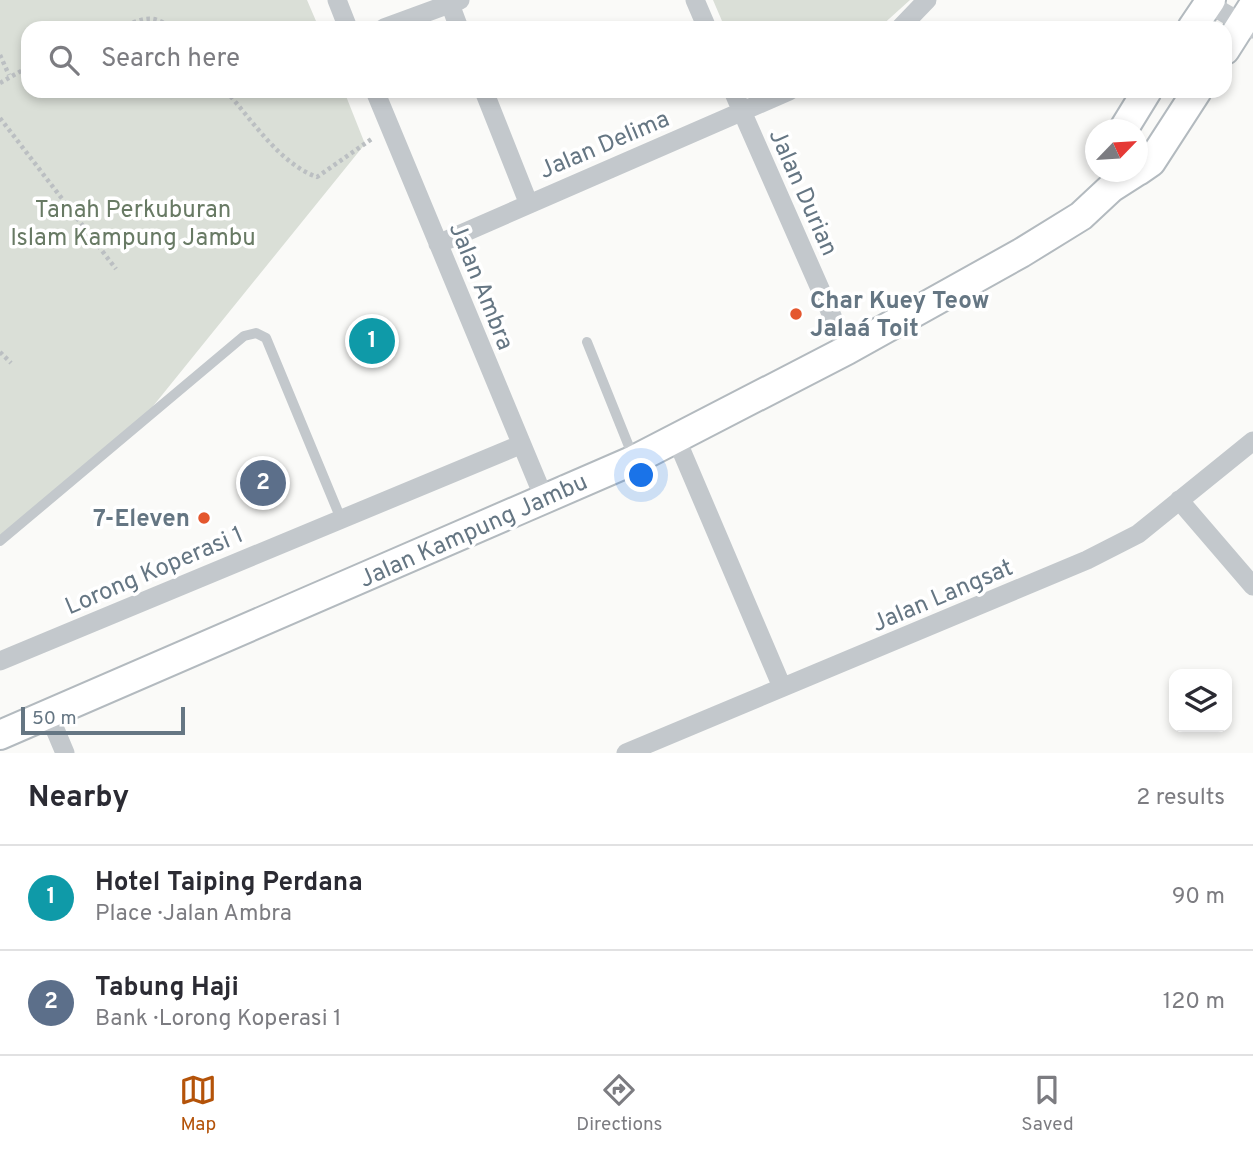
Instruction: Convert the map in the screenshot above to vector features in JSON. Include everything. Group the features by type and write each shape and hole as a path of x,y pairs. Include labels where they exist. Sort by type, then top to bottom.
{"main road":[{"path":"1197,21 1210,2"},
{"path":"1232,42 1250,20"},
{"path":"1130,119 1143,98"},
{"name":"Jalan Kampung Jambu","path":"1148,164 1192,98"},
{"name":"Jalan Kampung Jambu","path":"0,735 634,460 847,350 1058,232 1099,202 1111,182"}],"street":[{"path":"337,0 345,21"},
{"path":"695,0 704,21"},
{"path":"907,21 927,0"},
{"path":"403,21 455,2 458,21"},
{"path":"1210,2 1250,20"},
{"name":"Jalan Ambra","path":"378,98 544,498"},
{"path":"487,98 528,202"},
{"name":"Jalan Durian","path":"736,98 847,350"},
{"name":"Jalan Delima","path":"438,244 528,202 774,98"},
{"path":"676,438 782,687"},
{"name":"Jalan Langsat","path":"626,753 1087,560 1138,534 1253,441"},
{"name":"Lorong Koperasi 1","path":"0,661 520,445"},
{"path":"1179,500 1253,586"},
{"path":"49,715 65,753"}],"lane":[{"path":"0,541 244,336 256,333 267,338 341,519"},
{"path":"587,342 634,460"}],"path":[{"path":"136,21 145,17 162,21"},
{"path":"0,55 9,75"},
{"path":"0,83 21,70"},
{"path":"232,98 285,157 304,172 317,177 390,125"},
{"path":"0,118 116,269"},
{"path":"0,352 11,363"}],"green space":[{"name":"Tanah Perkuburan Islam Kampung Jambu","path":"0,0 307,0 316,21 21,21 21,98 347,98 365,144 137,426 0,541"},
{"path":"713,0 910,0 887,21 722,21"}],"place":[{"name":"Char Kuey Teow Jalaá Toit","path":"796,314"},
{"name":"Hotel Taiping Perdana","path":"372,341"},
{"name":"Tabung Haji","path":"263,483"},
{"name":"7-Eleven","path":"204,518"}]}
